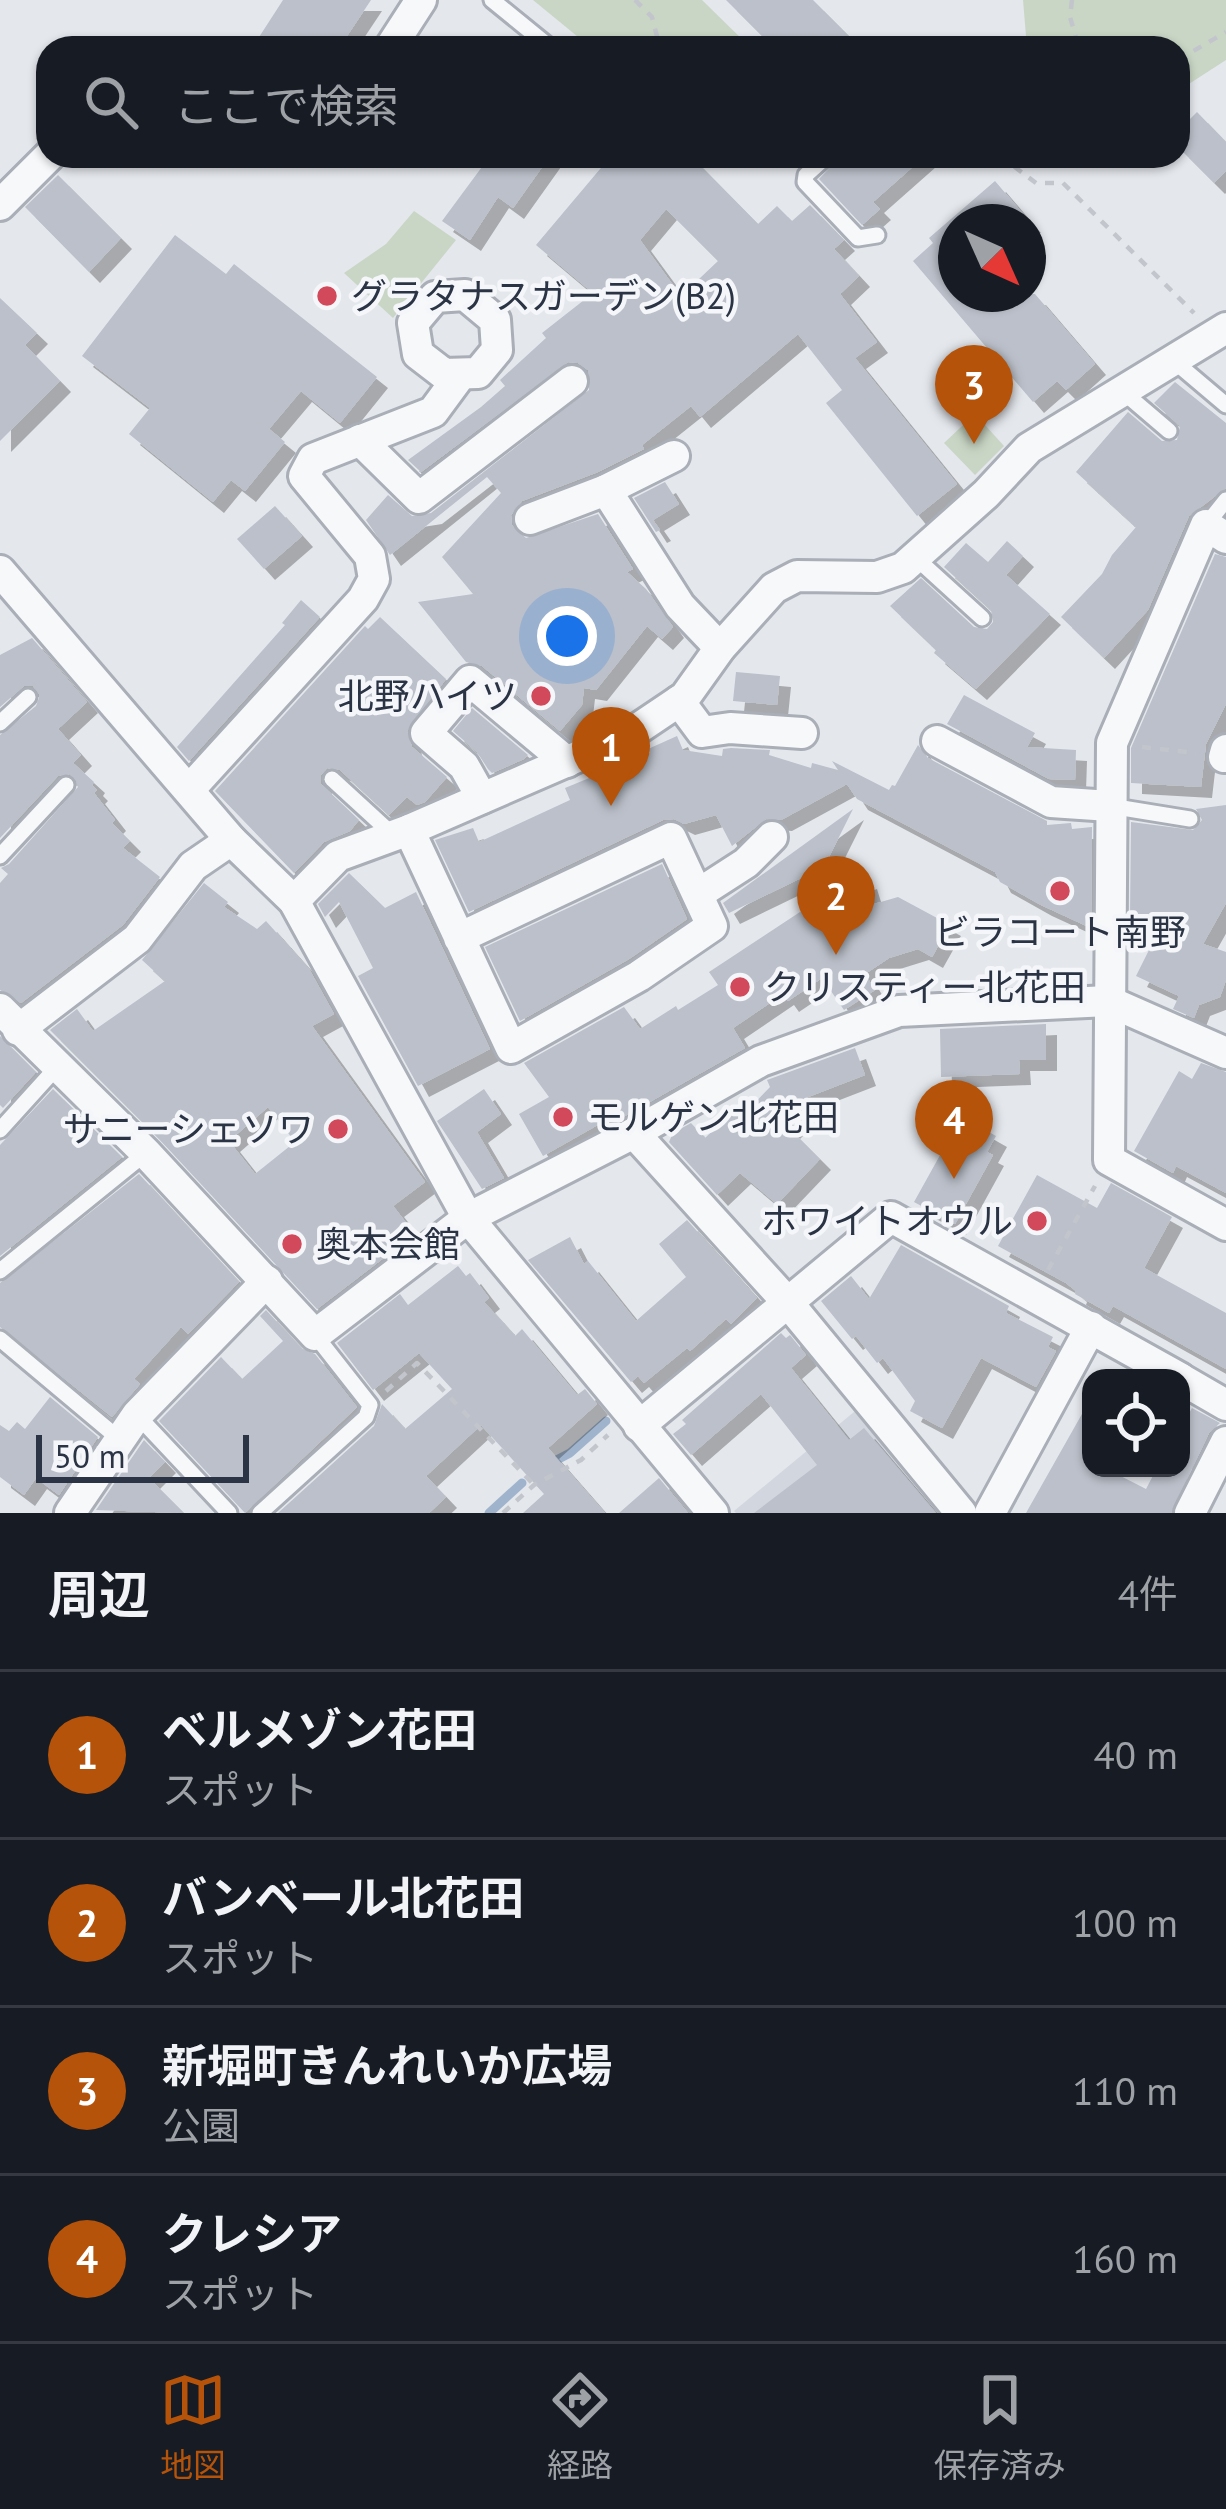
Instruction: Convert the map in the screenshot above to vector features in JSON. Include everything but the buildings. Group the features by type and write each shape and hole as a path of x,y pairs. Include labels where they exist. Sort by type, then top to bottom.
{"street":[{"path":"398,36 421,0"},
{"path":"0,205 37,168"},
{"path":"294,901 338,856 630,734 679,701 774,588 797,576 877,577 903,568 986,494 1029,448 1221,331"},
{"path":"189,790 363,599 374,579 370,556 304,476 313,459 433,412 461,374"},
{"path":"360,440 418,498 572,381"},
{"path":"530,519 606,490 674,456"},
{"path":"606,490 680,606 721,648"},
{"path":"1216,531 1112,743 1109,1160 1226,1225"},
{"path":"0,571 231,839 294,901 468,1218 713,1513"},
{"path":"482,798 464,766 426,733 470,681 567,762"},
{"path":"679,701 702,732 730,728 802,733"},
{"path":"937,741 1051,802 1110,806"},
{"path":"401,832 512,1048 639,976 712,926 671,838 459,938"},
{"path":"698,894 746,863 772,837"},
{"path":"231,839 193,866 137,939 9,1020 146,1154 315,1335 468,1218 761,1061 899,1011 1108,1001 1223,1040"},
{"path":"634,1133 789,1304 961,1513"},
{"path":"634,1420 789,1304 891,1217 1164,1369"},
{"path":"70,1513 127,1426 267,1281"},
{"path":"990,1513 1091,1327"},
{"path":"1190,1384 1226,1405"},
{"path":"1190,1513 1226,1442"}],"lane":[{"path":"492,0 536,36"},
{"path":"814,168 806,182 858,238 877,236"},
{"path":"1172,358 1226,405"},
{"path":"1121,391 1169,431"},
{"path":"1216,531 1226,500"},
{"path":"916,558 982,618"},
{"path":"0,724 28,697"},
{"path":"332,779 401,832"},
{"path":"0,856 65,785"},
{"path":"1110,806 1190,819"},
{"path":"0,1130 57,1067"},
{"path":"0,1271 146,1154"},
{"path":"260,1513 366,1417 370,1405 315,1335"},
{"path":"0,1339 127,1426 229,1513"}],"path":[{"path":"635,0 652,17 657,36"},
{"path":"1072,0 1070,17 1076,36"},
{"path":"1190,53 1226,32"},
{"path":"1016,168 1036,183 1063,183 1221,331"},
{"path":"1112,743 1225,753"},
{"path":"1034,1295 1109,1160"},
{"path":"370,1405 418,1364 534,1484"},
{"path":"503,1513 534,1484 581,1460 634,1420"}],"shaded area":[{"path":"860,1407 941,1513 734,1511"}],"green space":[{"path":"533,0 702,0 739,36 577,36"},
{"path":"1023,0 1226,0 1226,60 1190,83 1190,36 1026,36"},
{"path":"414,211 456,240 393,318 344,273 386,244"},
{"path":"975,414 1004,446 975,475 944,443"}],"waterway":[{"path":"549,1464 570,1453 606,1421"},
{"path":"489,1513 522,1483"}],"place":[{"name":"グラタナスガーデン(B2)","path":"327,296"},
{"name":"新堀町きんれいか広場","path":"974,444"},
{"name":"北野ハイツ","path":"541,696"},
{"name":"ベルメゾン花田","path":"611,806"},
{"name":"ビラコート南野","path":"1060,891"},
{"name":"バンベール北花田","path":"836,955"},
{"name":"クリスティー北花田","path":"740,987"},
{"name":"モルゲン北花田","path":"563,1117"},
{"name":"サニーシェソワ","path":"338,1129"},
{"name":"クレシア","path":"954,1179"},
{"name":"ホワイトオウル","path":"1037,1221"},
{"name":"奥本会館","path":"292,1244"}]}
